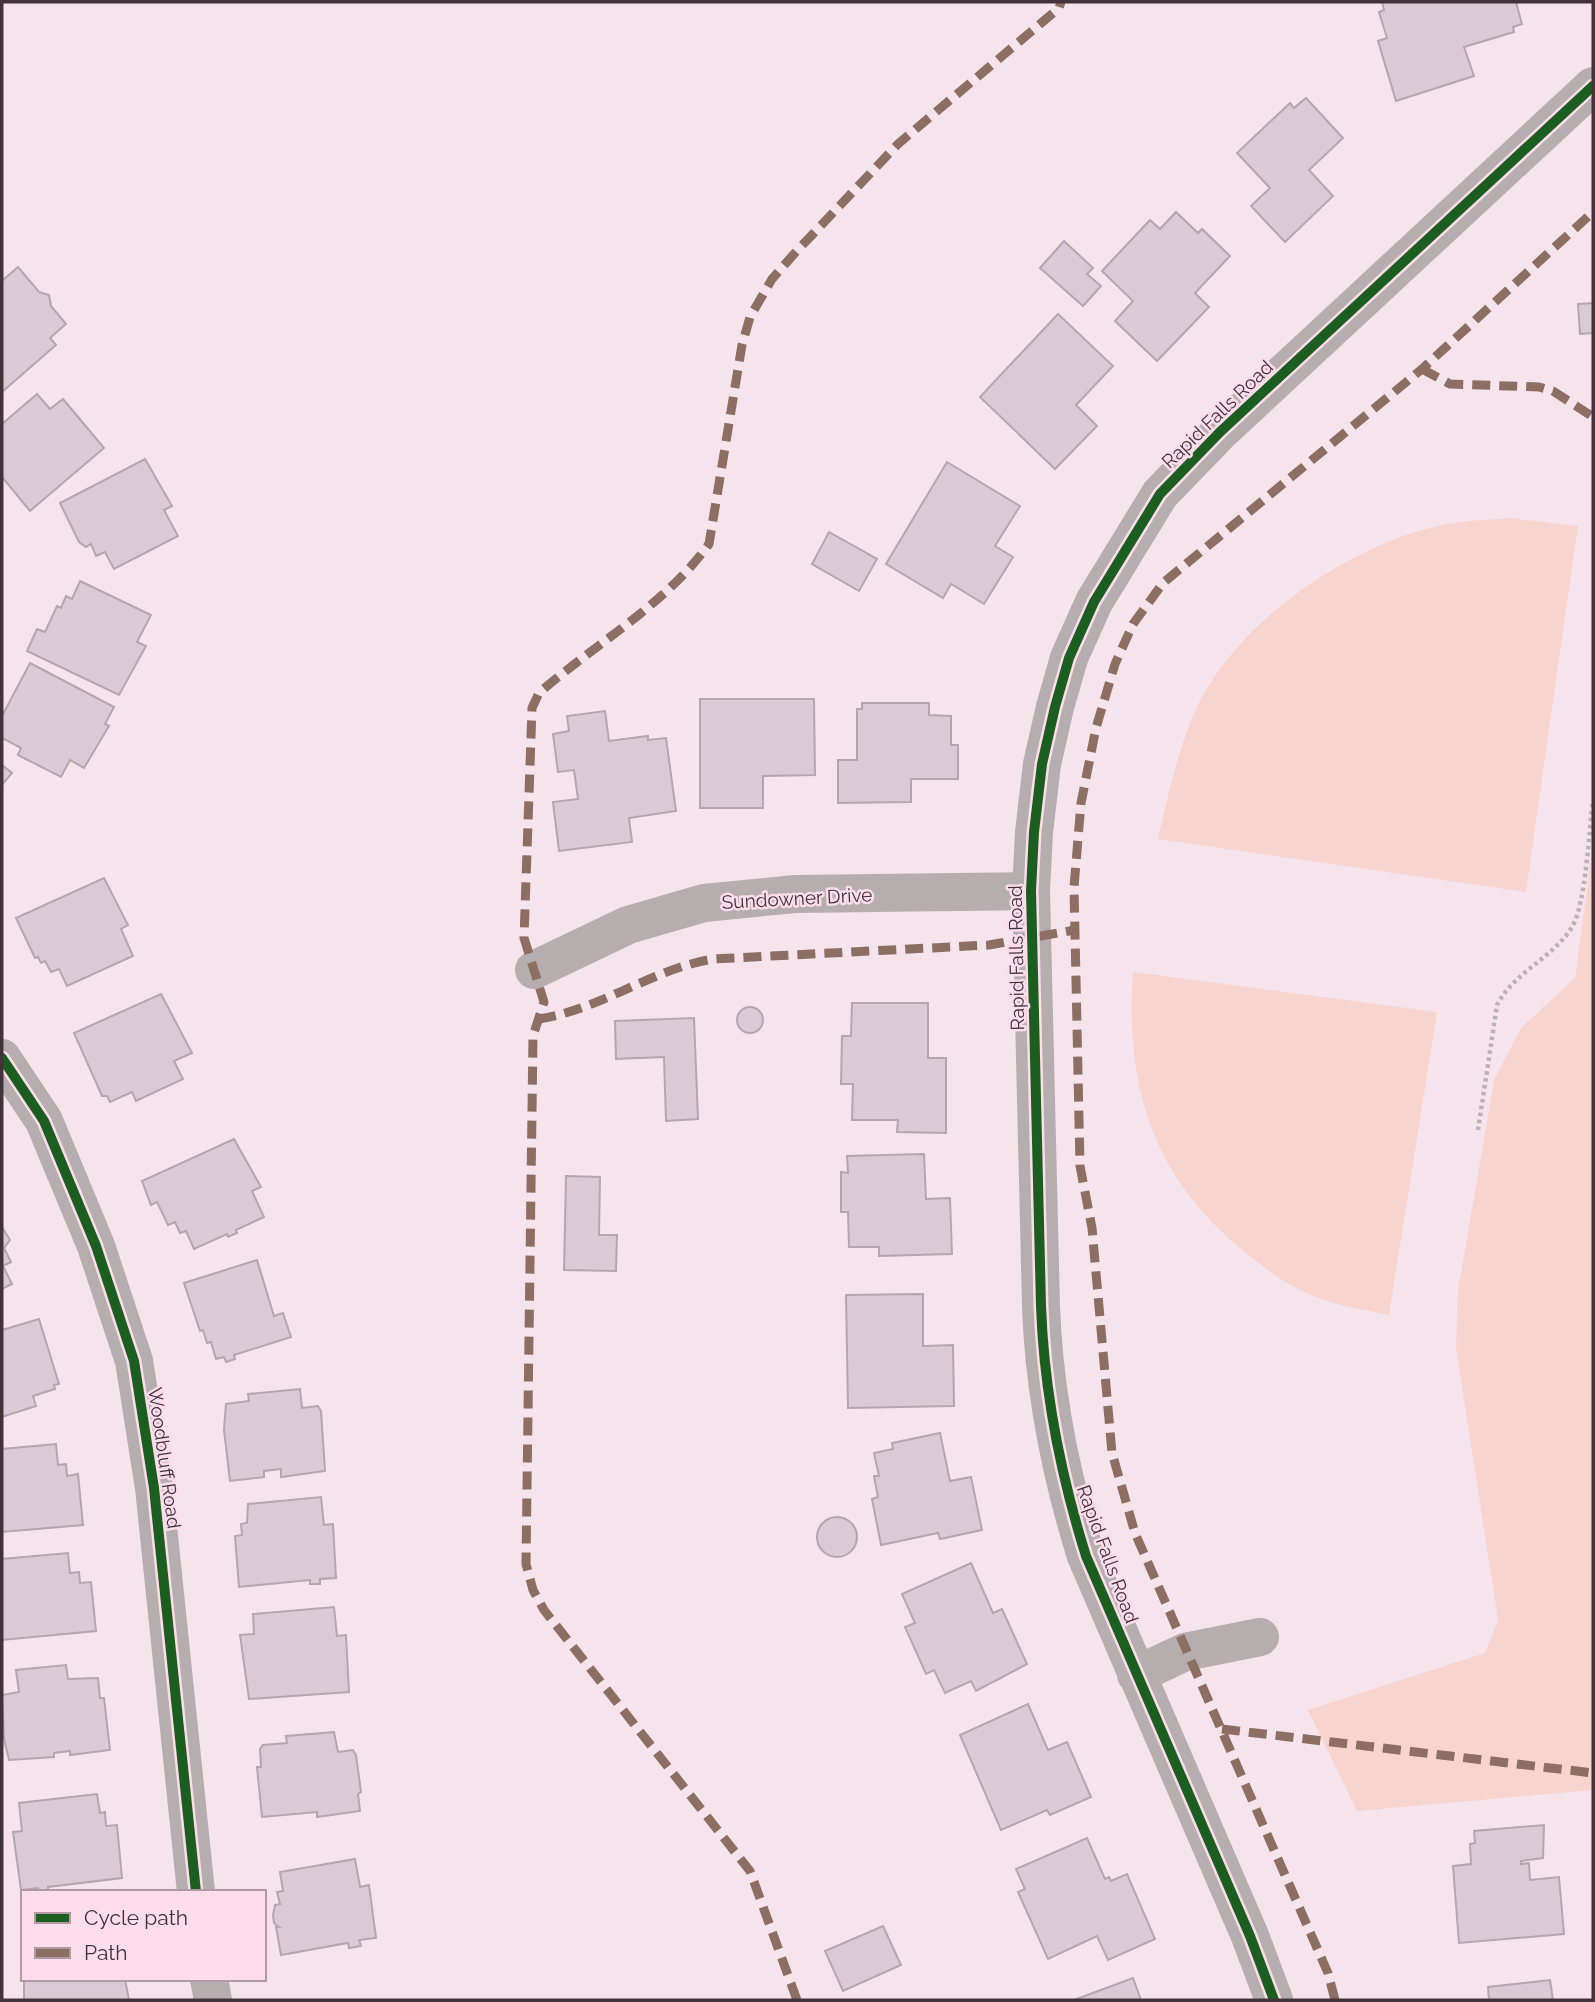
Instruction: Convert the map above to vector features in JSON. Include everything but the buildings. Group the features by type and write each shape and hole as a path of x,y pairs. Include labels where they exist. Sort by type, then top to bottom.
{"street":[{"name":"Rapid Falls Road","path":"1274,2000 1250,1936 1086,1556 1067,1495 1043,1364 1031,891 1042,764 1069,658 1100,592 1160,494 1220,432 1593,86"},
{"name":"Sundowner Drive","path":"534,970 628,925 704,903 795,894 1031,891"},
{"name":"Woodbluff Road","path":"2,1058 44,1121 96,1246 134,1361 154,1488 196,1890"},
{"path":"1136,1675 1185,1652 1261,1637"},
{"path":"209,1981 213,2000"}],"path":[{"path":"1478,1129 1497,1005 1506,989 1572,927 1579,904 1593,800"}],"shaded area":[{"path":"1510,518 1578,526 1526,892 1158,839 1176,764 1191,721 1209,686 1233,653 1262,622 1296,594 1371,549 1409,534 1447,524"},
{"path":"1593,845 1593,1790 1357,1811 1308,1710 1485,1653 1498,1620 1456,1348 1458,1291 1494,1080 1521,1028 1575,978"},
{"path":"1133,972 1437,1012 1389,1315 1344,1306 1285,1282 1240,1248 1210,1220 1185,1190 1165,1158 1150,1125 1140,1089 1134,1052"}],"marked path":[{"path":"797,2000 750,1871 544,1610 533,1590 526,1564 533,1036 544,1002 524,938 532,708 539,693 651,605 672,586 709,544 742,345 750,317 772,279 898,144 1059,8 1061,2"},
{"path":"1335,2000 1328,1973 1135,1533 1112,1453 1092,1228 1080,1166 1074,887 1081,803 1096,728 1115,664 1133,624 1163,583 1422,369 1593,212"},
{"path":"1422,369 1450,384 1539,387 1553,391 1593,417"},
{"path":"538,1019 583,1007 669,971 713,959 989,945 1075,930"},
{"path":"1222,1729 1593,1773"}],"cycle path":[{"path":"1274,2000 1250,1936 1086,1556 1068,1494 1055,1432 1041,1306 1031,891 1034,832 1042,764 1069,658 1094,602 1160,494 1220,432 1593,86"},
{"path":"2,1058 44,1121 96,1246 134,1361 154,1488 196,1890"}]}
